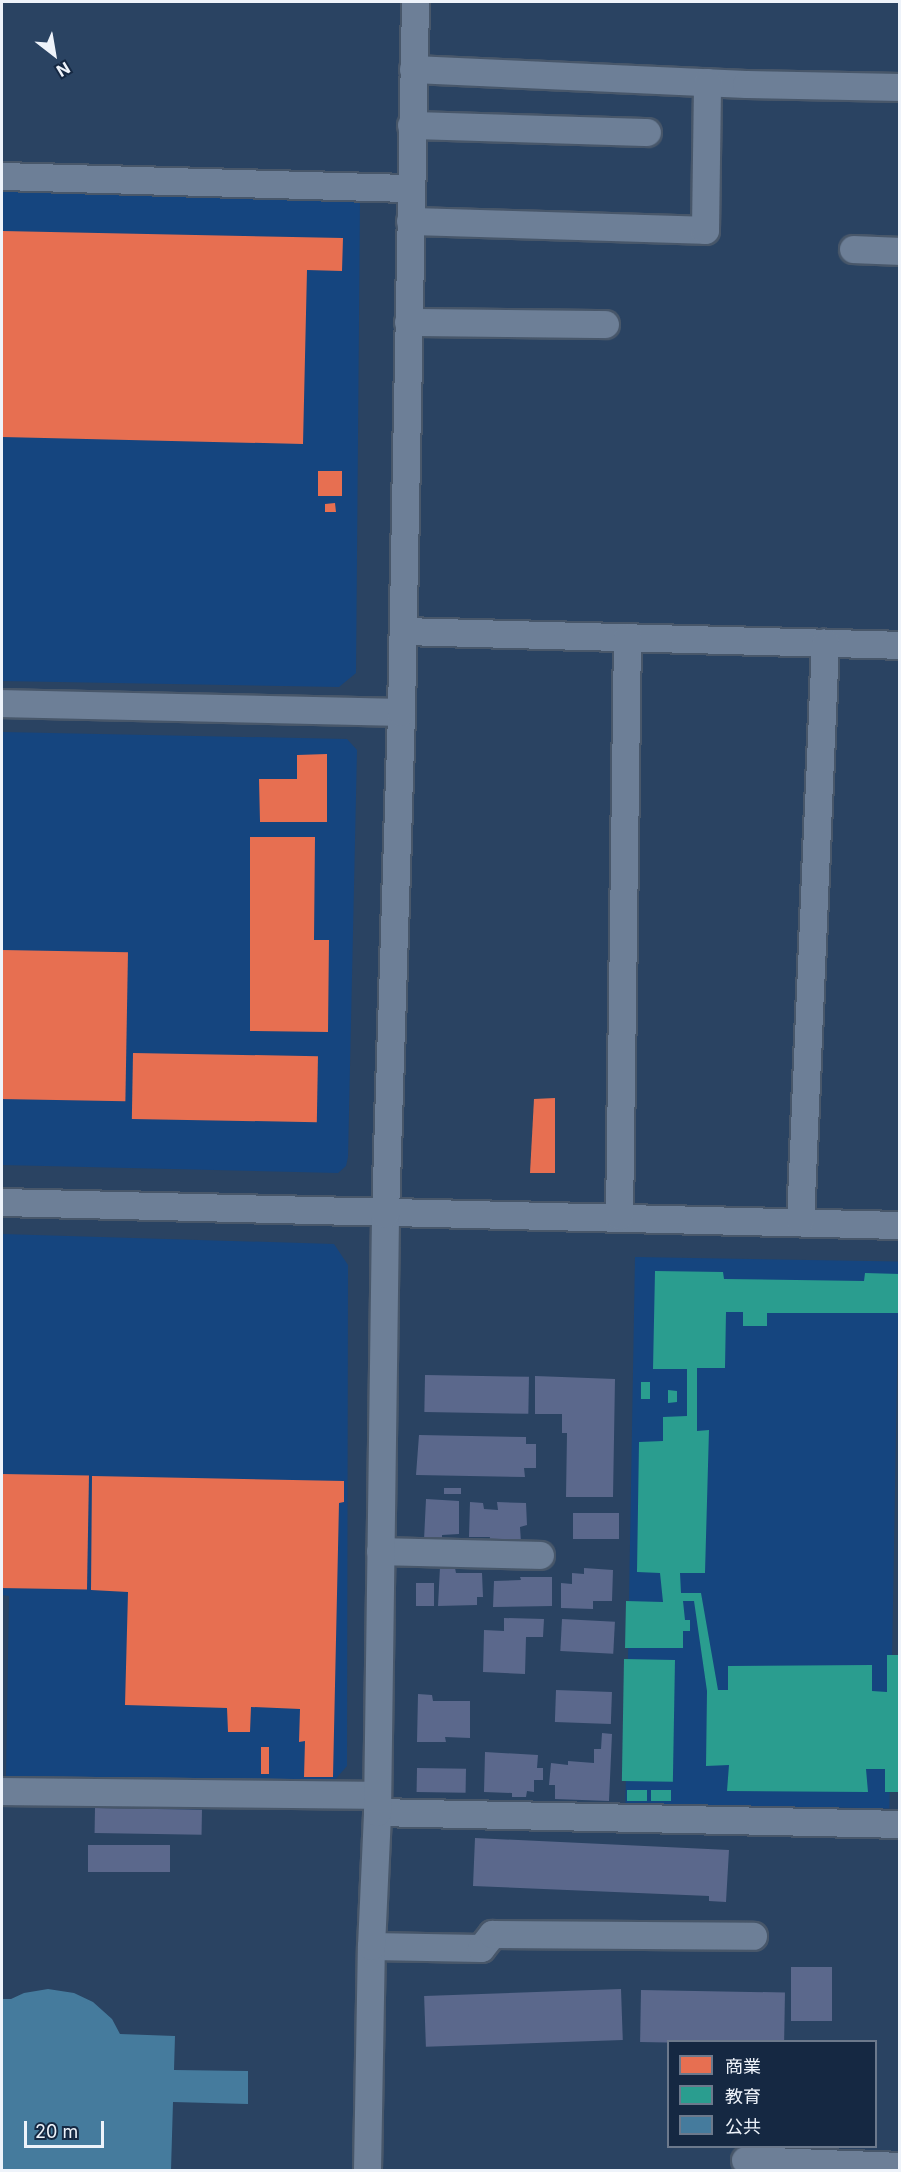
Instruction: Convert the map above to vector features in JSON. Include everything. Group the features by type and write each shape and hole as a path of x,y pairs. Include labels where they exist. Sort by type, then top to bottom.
{"street":[{"path":"367,2170 371,1946 377,1803 385,1214 401,712 415,2"},
{"path":"413,69 707,82 900,87"},
{"path":"410,221 705,230 707,82"},
{"path":"411,125 648,132"},
{"path":"2,176 411,188"},
{"path":"853,249 900,250"},
{"path":"408,322 605,324"},
{"path":"403,631 900,645"},
{"path":"619,1216 627,637"},
{"path":"800,1221 825,643"},
{"path":"2,703 401,712"},
{"path":"2,1202 385,1214 619,1216 900,1225"},
{"path":"380,1551 540,1555"},
{"path":"2,1791 900,1824"},
{"path":"371,1946 481,1948 492,1934 753,1936"},
{"path":"745,2160 900,2166"}],"shaded area":[{"path":"2,190 360,200 356,673 339,687 2,681"},
{"path":"2,732 347,739 357,750 348,1157 346,1166 338,1173 2,1165"},
{"path":"2,1234 334,1244 348,1265 347,1766 332,1783 221,1778 209,1784 6,1779 9,1596 2,1595"},
{"path":"635,1257 899,1262 889,1809 625,1804"}],"building: 商業":[{"path":"2,231 343,238 342,271 307,270 303,444 2,437"},
{"path":"318,471 342,471 342,496 318,496"},
{"path":"335,503 336,512 325,512 325,504"},
{"path":"327,754 327,822 260,822 259,779 297,779 297,755"},
{"path":"250,837 315,837 314,940 329,940 328,1032 250,1031"},
{"path":"2,950 128,952 125,1101 2,1099"},
{"path":"133,1053 318,1056 317,1122 132,1119"},
{"path":"555,1098 555,1173 530,1173 534,1099"},
{"path":"2,1474 89,1476 87,1590 2,1588"},
{"path":"92,1476 344,1481 344,1502 339,1503 333,1777 304,1777 305,1741 299,1742 300,1709 251,1707 250,1732 228,1732 227,1708 125,1705 128,1592 91,1590"},
{"path":"261,1747 269,1747 269,1774 261,1774"}],"building: 教育":[{"path":"655,1271 723,1272 724,1279 864,1281 865,1273 900,1274 900,1313 767,1313 767,1326 743,1326 743,1312 726,1312 725,1368 697,1368 697,1431 709,1430 705,1573 680,1573 681,1593 701,1593 718,1690 728,1690 728,1666 872,1665 872,1691 887,1692 887,1655 900,1655 900,1792 885,1792 885,1769 866,1769 868,1792 727,1791 729,1765 706,1766 707,1691 694,1601 683,1601 685,1620 690,1620 690,1631 683,1631 683,1648 625,1648 626,1601 663,1602 660,1573 637,1572 639,1442 663,1441 663,1417 687,1416 687,1369 653,1369"},
{"path":"641,1382 650,1382 650,1399 641,1399"},
{"path":"668,1390 677,1391 677,1402 668,1403"},
{"path":"624,1659 675,1660 673,1782 622,1781"},
{"path":"627,1790 647,1790 647,1801 627,1801"},
{"path":"651,1790 671,1790 671,1801 651,1801"}],"building: 公共":[{"path":"48,1989 74,1993 93,2002 112,2019 120,2034 175,2036 174,2070 248,2071 248,2104 173,2102 171,2170 2,2170 2,1999 11,1999 24,1993"}],"building: その他":[{"path":"425,1375 529,1377 528,1414 424,1412"},
{"path":"535,1376 615,1379 613,1497 566,1497 567,1433 562,1433 562,1414 535,1414"},
{"path":"419,1435 526,1437 526,1444 536,1444 536,1468 524,1468 525,1477 416,1475"},
{"path":"444,1488 461,1488 461,1494 444,1494"},
{"path":"426,1499 459,1501 459,1534 442,1535 442,1541 424,1540"},
{"path":"470,1502 483,1503 484,1509 498,1510 497,1502 526,1503 527,1525 520,1527 521,1542 489,1542 490,1537 469,1537"},
{"path":"573,1513 619,1513 619,1539 573,1539"},
{"path":"440,1567 455,1568 456,1573 482,1573 483,1597 477,1597 477,1605 438,1606"},
{"path":"584,1568 613,1570 612,1601 593,1601 593,1609 561,1608 561,1583 572,1584 572,1573 584,1574"},
{"path":"520,1577 552,1577 552,1606 493,1607 494,1581 521,1580"},
{"path":"416,1583 434,1583 434,1606 416,1606"},
{"path":"504,1618 544,1619 543,1637 526,1637 525,1674 483,1672 484,1630 504,1631"},
{"path":"562,1619 615,1622 613,1654 560,1651"},
{"path":"556,1690 612,1692 611,1724 555,1722"},
{"path":"418,1694 432,1695 433,1701 470,1701 470,1738 445,1737 446,1742 417,1742"},
{"path":"602,1733 612,1734 609,1801 555,1799 555,1785 549,1785 551,1763 568,1765 568,1761 594,1763 594,1749 601,1749"},
{"path":"485,1752 538,1755 537,1768 543,1768 543,1780 534,1780 534,1792 527,1791 526,1797 512,1797 512,1793 484,1792"},
{"path":"417,1768 466,1769 466,1793 417,1792"},
{"path":"95,1808 202,1810 202,1835 95,1833"},
{"path":"475,1838 729,1850 726,1902 709,1901 709,1896 473,1886"},
{"path":"88,1845 170,1845 170,1872 88,1872"},
{"path":"791,1967 832,1967 832,2021 791,2021"},
{"path":"621,1989 623,2040 426,2047 424,1996"},
{"path":"641,1990 785,1993 784,2040 640,2042"}]}
